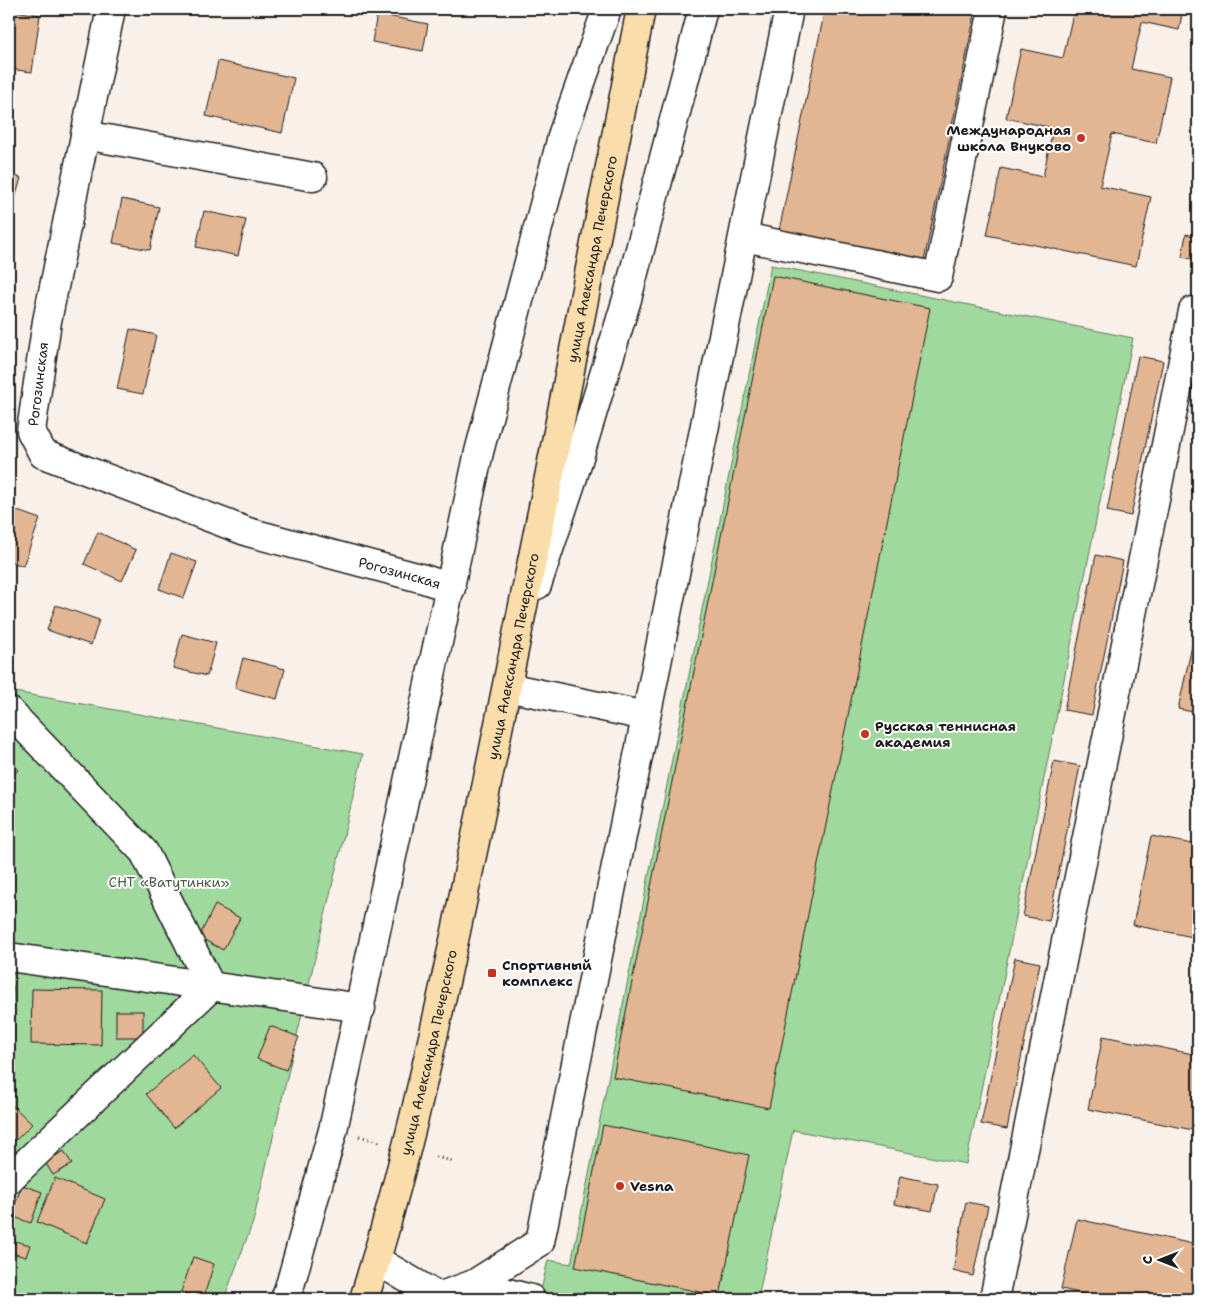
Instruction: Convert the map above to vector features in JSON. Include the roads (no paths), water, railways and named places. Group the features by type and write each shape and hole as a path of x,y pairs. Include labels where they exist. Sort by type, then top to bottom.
{"main road":[{"name":"улица Александра Печерского","path":"364,1299 432,1048 507,687 641,9"}],"street":[{"name":"Рогозинская","path":"110,9 47,321 31,431 43,454 248,532 451,588"},
{"path":"284,1299 291,1282 334,1130 480,452 561,143 607,9"},
{"path":"514,650 573,477 627,299 703,9"},
{"path":"376,1260 440,1298 474,1284 540,1242 790,9"},
{"path":"744,237 938,277 993,9"},
{"path":"85,135 313,177"},
{"path":"994,1299 1193,311 1198,312"},
{"path":"507,687 646,716"},
{"path":"9,711 144,852 211,987"},
{"path":"9,958 360,1008"},
{"path":"9,1179 211,987"},
{"path":"474,1284 531,1299"}],"place":[{"name":"Международная школа Внуково","path":"1081,138"},
{"name":"Русская теннисная академия","path":"865,734"},
{"name":"Спортивный комплекс","path":"492,973"},
{"name":"Vesna","path":"620,1186"}],"park label":[{"name":"СНТ «Ватутинки»","path":"169,882"}]}
